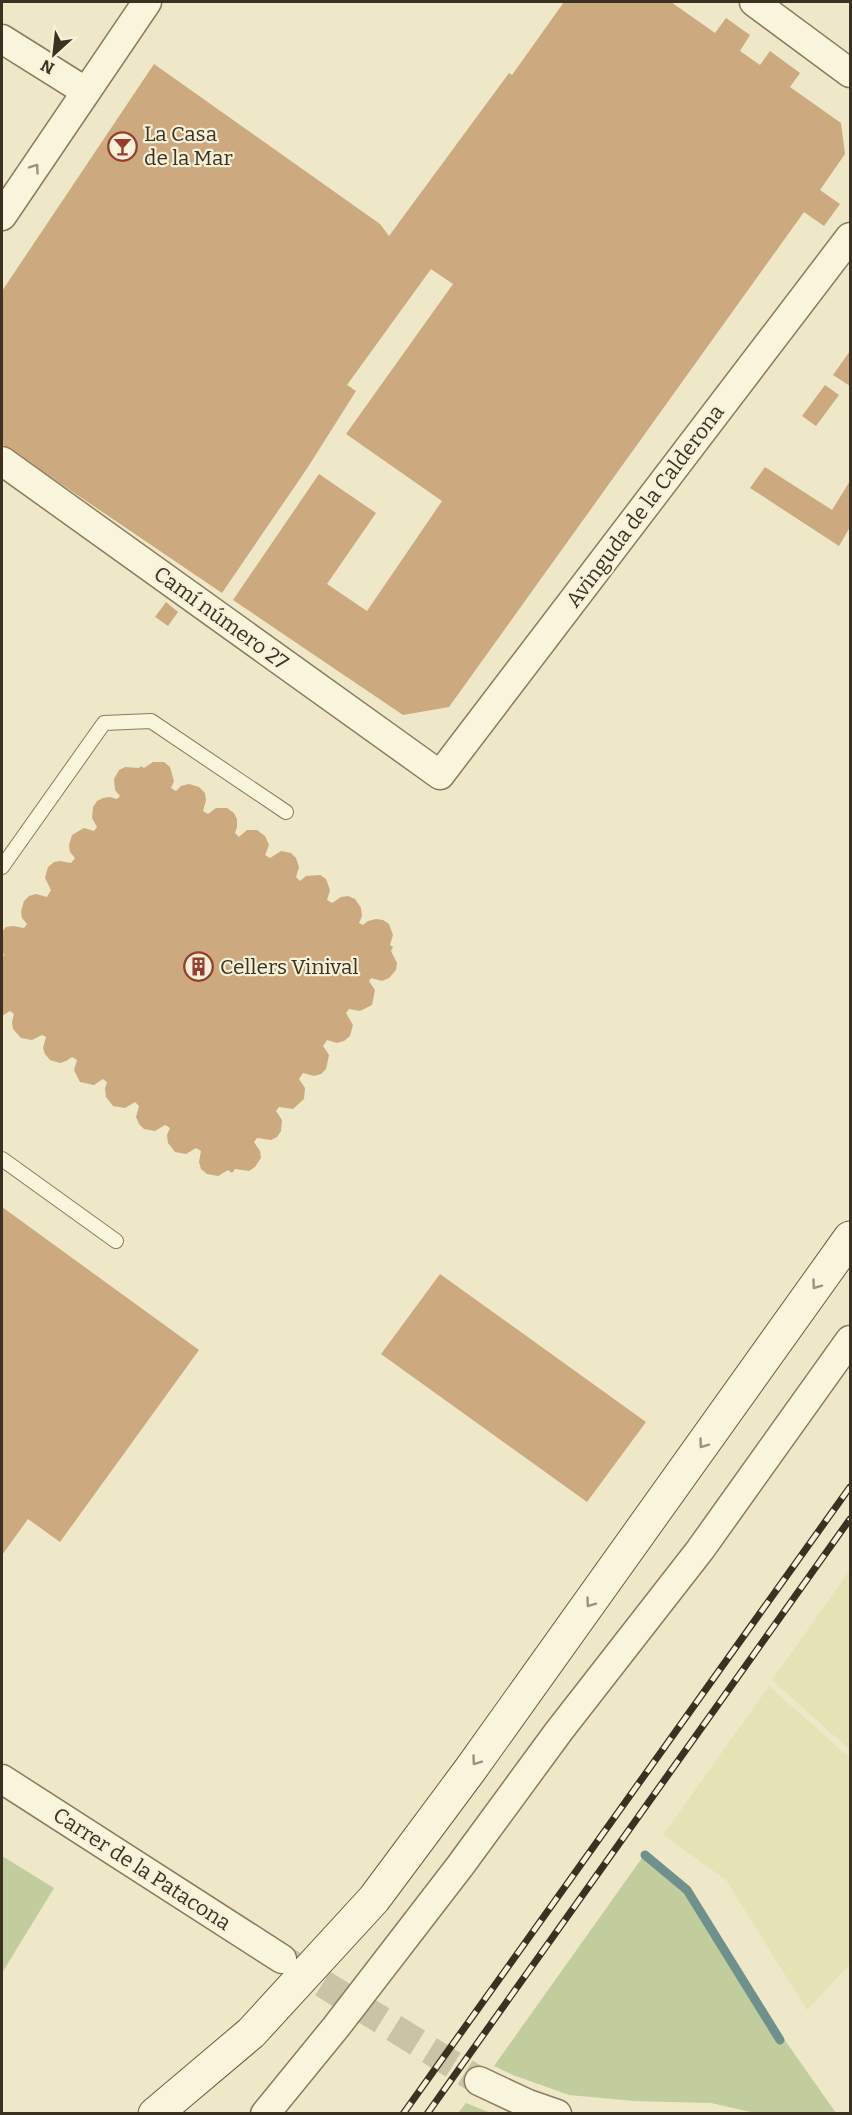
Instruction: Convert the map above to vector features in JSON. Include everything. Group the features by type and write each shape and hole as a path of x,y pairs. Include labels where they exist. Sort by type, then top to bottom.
{"main road":[{"path":"155,2114 251,2033 374,1899 470,1770 850,1238"}],"street":[{"path":"2,216 147,2"},
{"path":"754,2 850,73"},
{"path":"2,39 85,91"},
{"name":"Avinguda de la Calderona","path":"440,775 850,237"},
{"name":"Camí número 27","path":"2,461 440,775"},
{"path":"265,2114 336,2027 559,1731 700,1550 850,1340"},
{"name":"Carrer de la Patacona","path":"2,1779 282,1959"},
{"path":"479,2081 528,2104 557,2114"}],"lane":[{"path":"2,867 104,723 151,721 286,812"},
{"path":"2,1159 116,1241"}],"green space":[{"path":"850,1570 850,1750 772,1680"},
{"path":"769,1686 850,1758 850,1964 807,2010 726,1880 663,1835"},
{"path":"647,1851 691,1889 784,2039 836,2113 755,2113 711,2103 634,2101 569,2095 494,2066"},
{"path":"2,1856 54,1888 2,1973"},
{"path":"466,2103 491,2113 458,2113"}],"building":[{"path":"564,2 671,2 715,33 726,18 750,35 740,51 760,65 770,51 800,73 790,87 841,123 845,154 820,190 840,204 824,226 804,212 449,707 403,715 233,600 319,474 376,513 327,584 367,611 442,501 346,434 453,284 431,269 347,385 356,391 308,467 222,593 2,444 2,291 154,64 380,224 389,236 509,73 512,75"},
{"path":"850,351 850,386 833,375"},
{"path":"825,385 839,395 816,426 802,416"},
{"path":"765,467 832,510 850,481 850,527 839,546 750,488"},
{"path":"166,602 178,612 168,626 155,617"},
{"name":"Cellers Vinival","path":"153,762 164,762 170,767 174,781 171,788 176,791 181,786 189,784 199,787 205,793 203,811 208,814 216,808 227,808 234,813 237,819 235,833 239,837 247,830 257,830 265,836 269,845 265,855 270,858 281,851 291,853 296,858 299,867 296,877 300,881 306,876 320,875 326,879 330,890 327,900 332,903 341,897 348,896 355,899 361,908 362,916 359,923 363,925 376,919 383,920 389,924 393,935 390,945 393,947 391,951 397,963 396,970 389,978 382,981 371,978 369,981 375,990 372,1005 360,1011 349,1009 346,1013 353,1025 350,1036 337,1043 327,1040 323,1046 329,1055 326,1069 314,1076 303,1073 299,1079 305,1088 304,1099 293,1109 279,1107 276,1111 282,1120 281,1131 271,1140 257,1138 254,1142 260,1151 261,1158 249,1171 235,1169 232,1173 228,1170 218,1176 207,1174 201,1169 199,1162 201,1151 196,1148 186,1154 175,1152 168,1143 167,1135 170,1128 165,1125 155,1131 144,1129 136,1117 139,1106 135,1102 125,1108 113,1106 106,1097 107,1082 103,1079 94,1085 80,1082 74,1070 77,1060 72,1057 60,1063 50,1060 43,1048 46,1037 42,1035 32,1040 21,1038 13,1029 14,1014 10,1011 2,1016 2,958 4,955 2,932 6,927 24,928 27,924 22,918 21,911 24,901 29,896 36,894 47,897 51,890 45,878 48,867 54,862 71,863 75,858 70,852 69,845 72,835 84,828 94,831 97,827 92,818 93,807 97,801 110,797 117,799 120,796 115,790 114,779 119,770 125,767 139,768 141,766 144,768"},
{"path":"2,1207 199,1350 60,1542 28,1519 2,1555"},
{"path":"440,1274 646,1422 587,1502 381,1354"}],"waterway":[{"path":"645,1855 687,1890 780,2040"}],"tunnel":[{"path":"287,1961 479,2081"}],"railway":[{"path":"403,2114 850,1487"},
{"path":"427,2114 850,1519"}],"place":[{"name":"La Casa de la Mar","path":"123,146"},
{"name":"Cellers Vinival","path":"199,967"}]}
